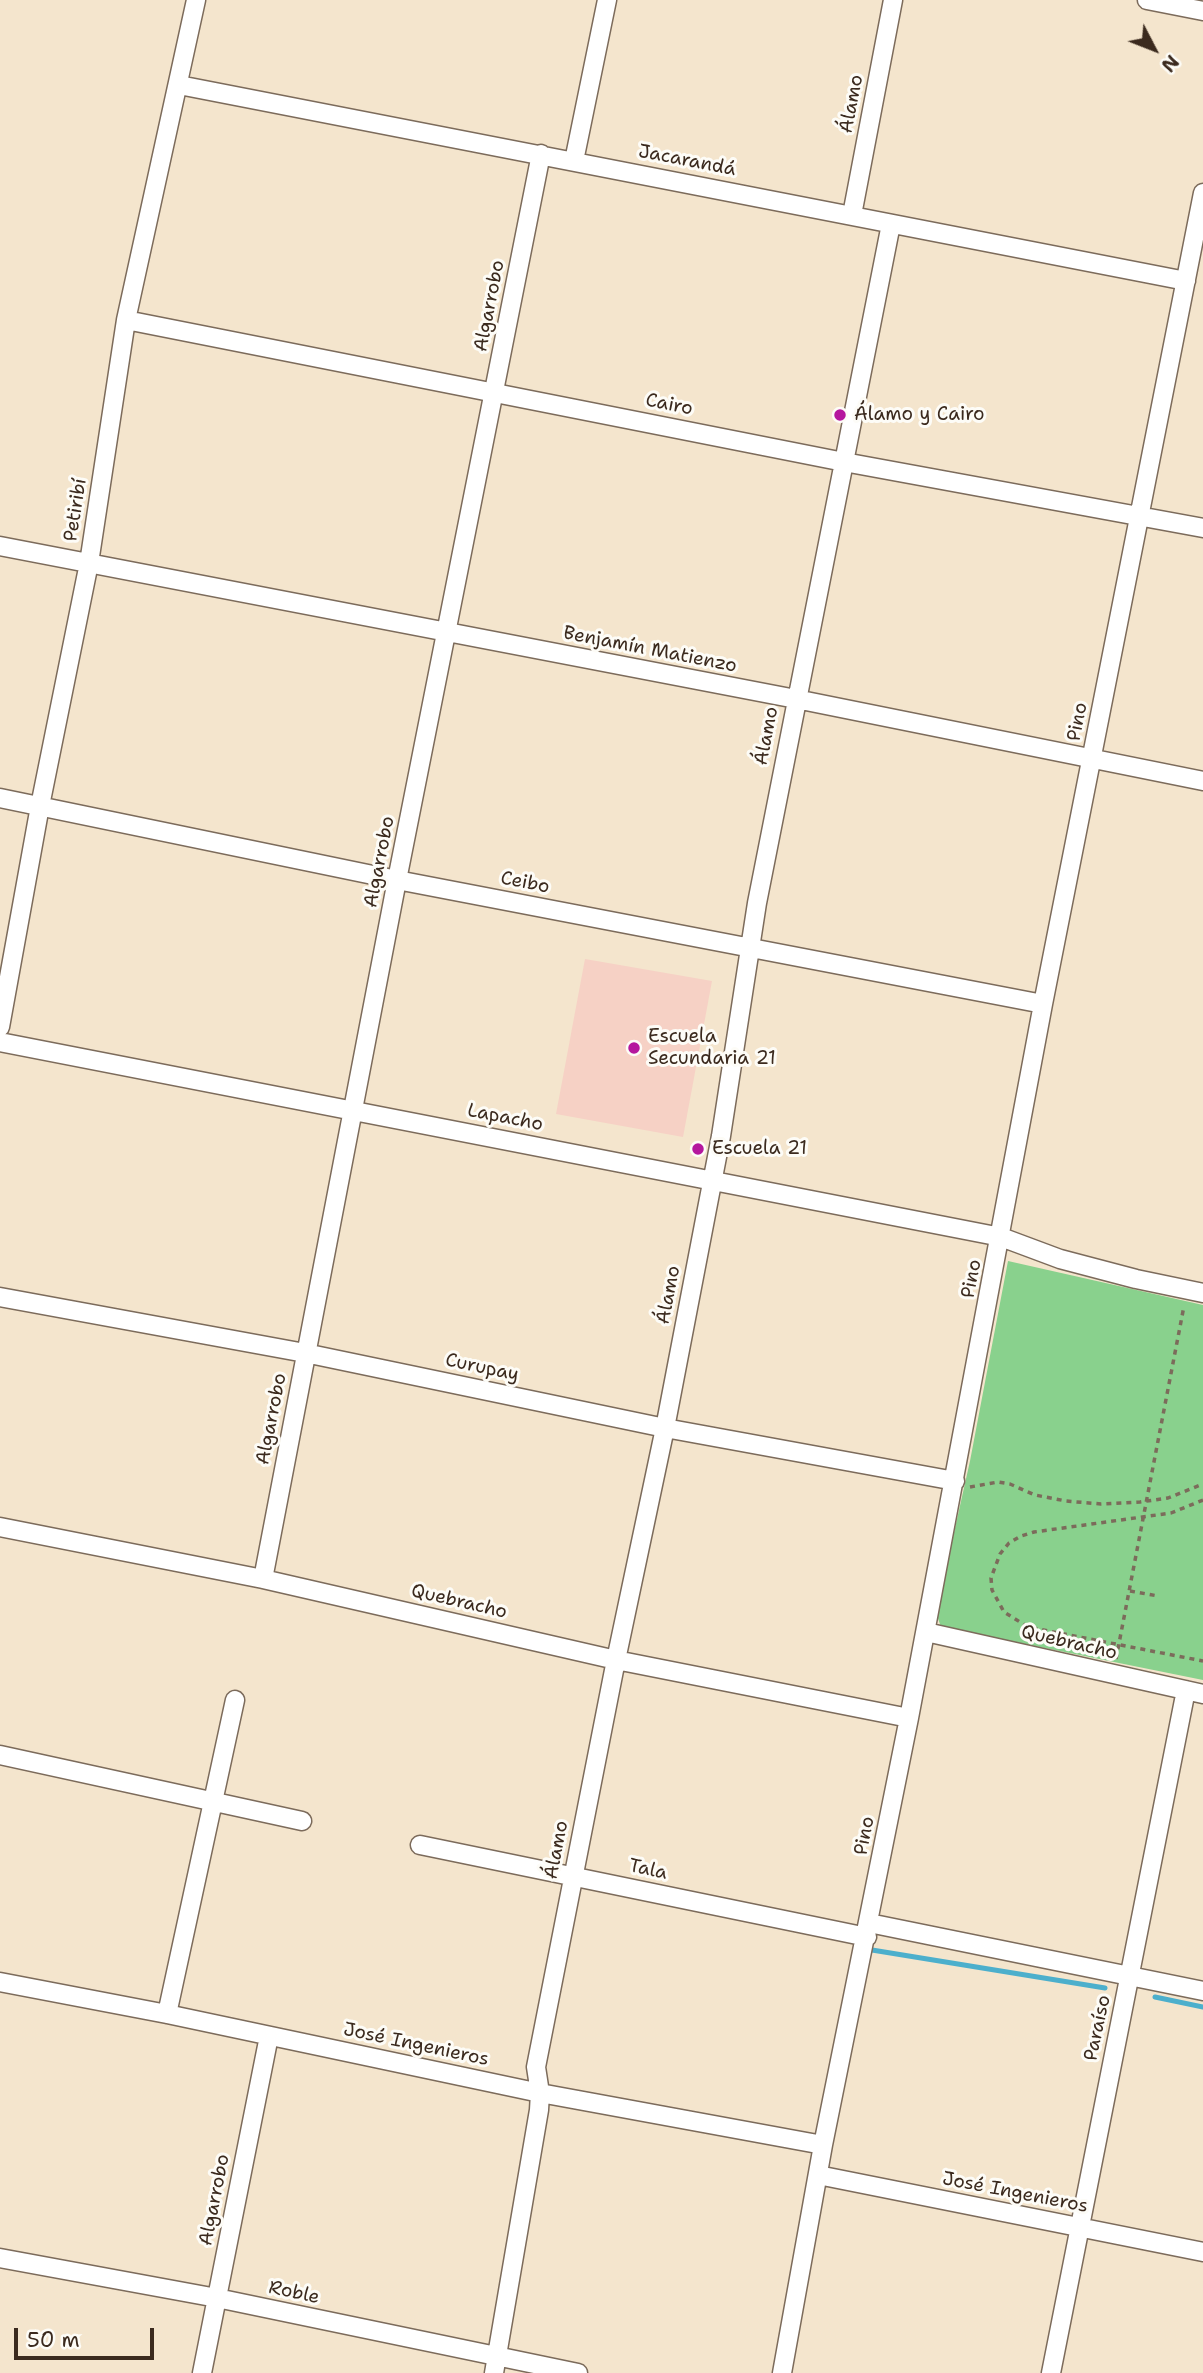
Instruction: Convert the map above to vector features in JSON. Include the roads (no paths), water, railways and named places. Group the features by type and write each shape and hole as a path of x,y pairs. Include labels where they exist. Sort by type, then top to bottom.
{"street":[{"name":"Petiribí","path":"0,1027 40,806 89,563 126,320 196,0"},
{"path":"574,161 607,0"},
{"name":"Álamo","path":"852,215 893,0"},
{"path":"1147,0 1203,11"},
{"name":"Jacarandá","path":"179,85 1186,281"},
{"name":"Algarrobo","path":"263,1578 352,1110 541,154"},
{"name":"Pino","path":"782,2373 823,2145 926,1632 1043,1004 1203,193"},
{"name":"Álamo","path":"496,2365 540,2093 536,2067 616,1660 665,1428 712,1181 796,699 891,224"},
{"name":"Cairo","path":"126,320 844,462 1203,528"},
{"name":"Benjamín Matienzo","path":"0,546 796,699 1203,781"},
{"name":"Ceibo","path":"0,798 397,880 1043,1004"},
{"name":"Lapacho","path":"0,1042 1001,1237 1060,1259 1195,1291"},
{"name":"Curupay","path":"0,1297 305,1353 953,1488"},
{"name":"Quebracho","path":"0,1527 263,1578 616,1660 909,1718"},
{"name":"Quebracho","path":"926,1632 1194,1692"},
{"name":"Paraíso","path":"1051,2373 1130,1976 1194,1692"},
{"path":"167,2014 234,1700"},
{"path":"0,1755 302,1821"},
{"name":"Tala","path":"420,1845 573,1876 1203,1990"},
{"name":"José Ingenieros","path":"0,1982 167,2014 540,2093 823,2145"},
{"name":"Algarrobo","path":"202,2373 269,2036"},
{"name":"José Ingenieros","path":"818,2175 1203,2252"},
{"name":"Roble","path":"0,2258 217,2298 496,2365 578,2373"}],"waterway":[{"path":"872,1950 1105,1988"},
{"path":"1155,1997 1203,2007"}],"place":[{"name":"Álamo y Cairo","path":"840,415"},
{"name":"Escuela Secundaria 21","path":"634,1048"},
{"name":"Escuela 21","path":"698,1149"}]}
